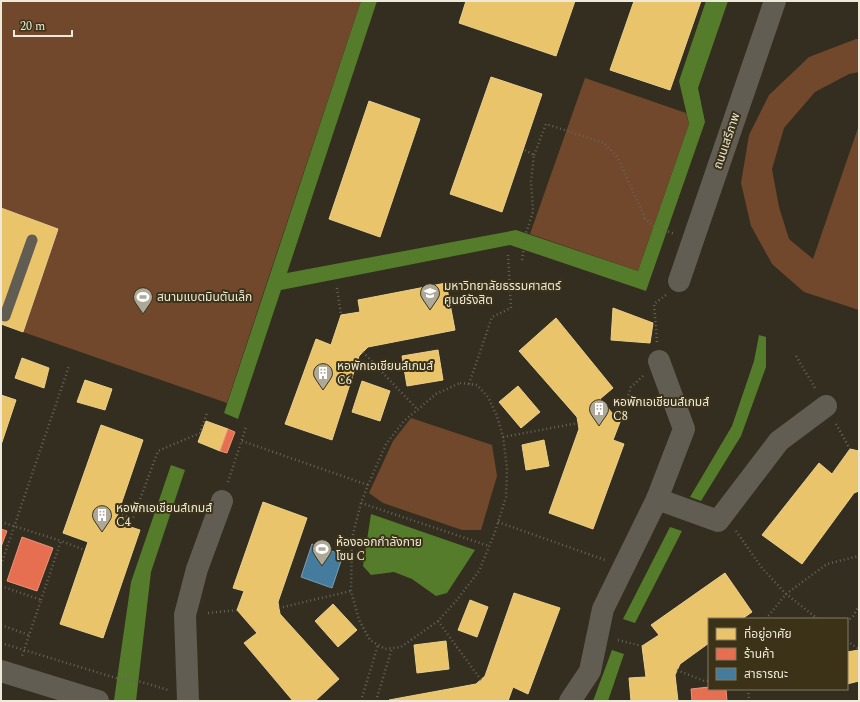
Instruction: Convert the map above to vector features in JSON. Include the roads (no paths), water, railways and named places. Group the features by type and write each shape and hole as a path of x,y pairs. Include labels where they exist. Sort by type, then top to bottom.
{"street":[{"name":"ถนนเสรีภาพ","path":"679,281 775,1"},
{"path":"570,701 590,671 603,609 657,499 684,429 659,362"},
{"path":"657,499 718,521 779,441 826,406"},
{"path":"187,699 185,615 197,569 222,501"},
{"path":"8,673 98,701"}],"lane":[{"path":"1,315 5,316 32,240"}],"place":[{"name":"มหาวิทยาลัยธรรมศาสตร์ ศูนย์รังสิต","path":"430,310"},
{"name":"สนามแบตมินตันเล็ก","path":"143,314"},
{"name":"หอพักเอเชียนส์เกมส์ C6","path":"323,390"},
{"name":"หอพักเอเชียนส์เกมส์ C8","path":"599,426"},
{"name":"หอพักเอเชียนส์เกมส์ C4","path":"102,532"},
{"name":"ห้องออกกำลังกาย โซน C","path":"322,566"}]}
